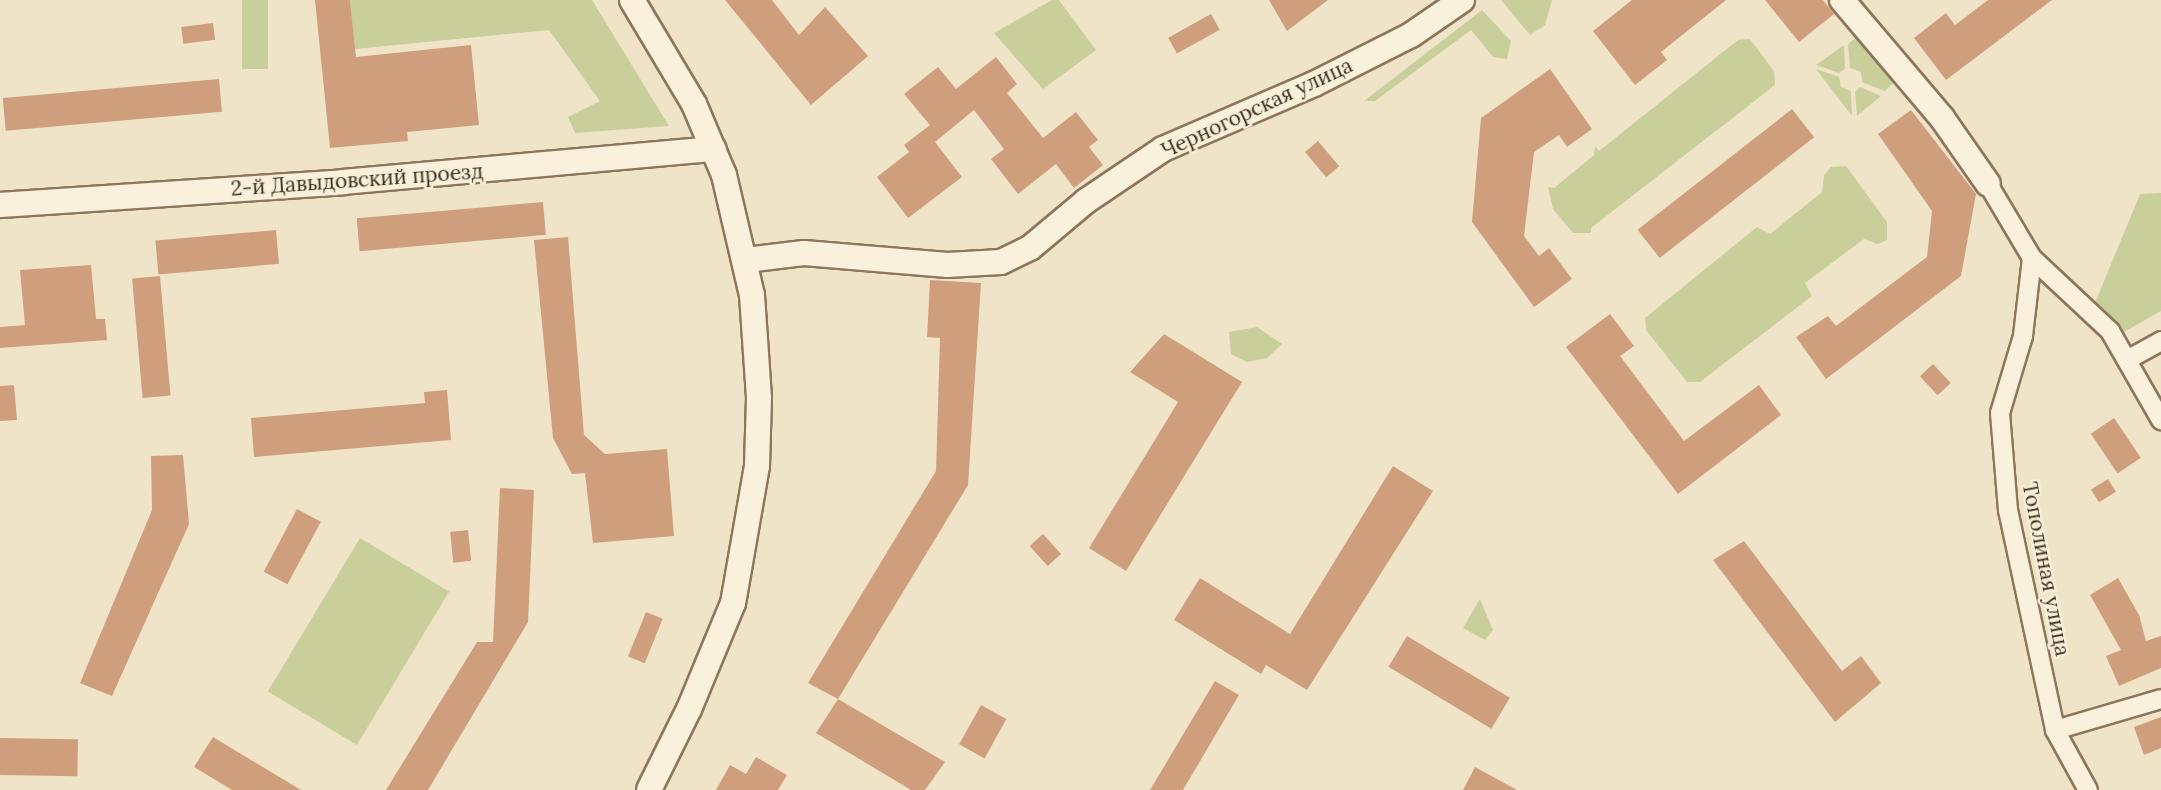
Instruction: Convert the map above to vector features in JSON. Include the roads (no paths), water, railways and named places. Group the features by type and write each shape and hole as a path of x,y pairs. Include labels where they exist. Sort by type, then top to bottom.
{"street":[{"path":"632,0 675,68 714,149 746,260 759,398 758,466 748,533 733,603 714,651 649,790"},
{"name":"Черногорская улица","path":"746,260 804,253 947,265 1001,262 1030,248 1086,201 1163,149 1314,84 1412,35 1462,0"},
{"path":"1842,0 1942,118 1988,184 2032,258 2110,331 2161,420"},
{"name":"2-й Давыдовский проезд","path":"0,205 343,182 714,149"},
{"name":"Тополиная улица","path":"2032,258 2023,336 2000,413 2008,510 2055,730 2088,790"},
{"path":"2127,360 2161,340"},
{"path":"2055,730 2161,699"}]}
